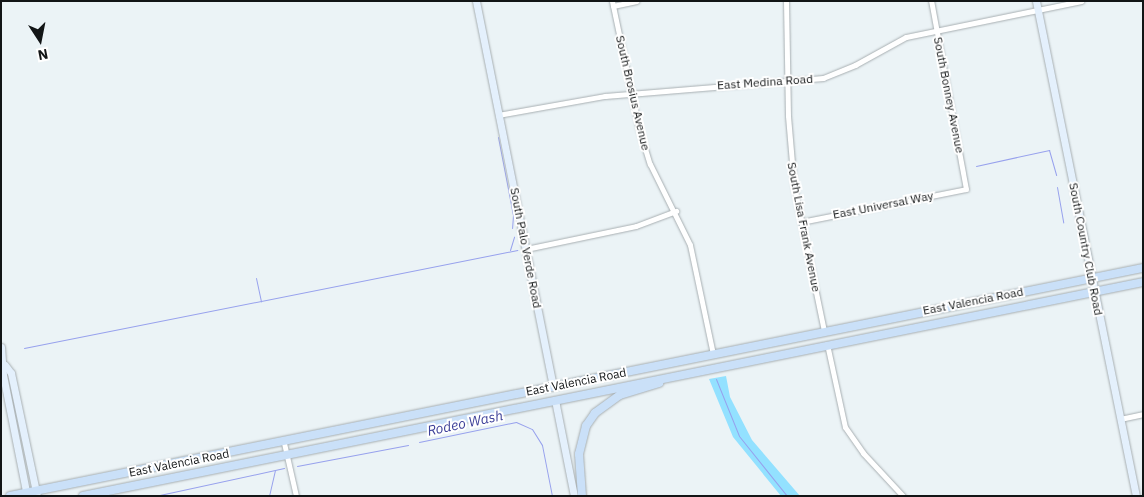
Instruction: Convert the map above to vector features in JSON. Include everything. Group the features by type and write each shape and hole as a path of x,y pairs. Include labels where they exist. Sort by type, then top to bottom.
{"main road":[{"name":"East Valencia Road","path":"10,496 36,493 553,386 1143,268"},
{"name":"East Valencia Road","path":"83,496 827,343 1143,282"},
{"path":"824,331 827,343"},
{"path":"582,496 579,454 584,432 595,414 620,395 694,371"},
{"name":"South Palo Verde Road","path":"553,386 555,400"}],"street":[{"name":"South Palo Verde Road","path":"476,1 553,386"},
{"path":"613,4 636,1"},
{"name":"South Lisa Frank Avenue","path":"786,1 790,152 801,222 824,331"},
{"name":"South Bonney Avenue","path":"931,1 966,188"},
{"name":"South Country Club Road","path":"1036,1 1136,496"},
{"name":"East Medina Road","path":"498,115 632,93 788,81 835,74 884,46 936,29 1081,1"},
{"name":"South Brosius Avenue","path":"613,4 632,93 650,164 676,211 690,245 713,354"},
{"name":"East Universal Way","path":"801,222 966,188"},
{"path":"526,249 636,226 676,211"},
{"path":"827,343 846,427 863,453 903,496"},
{"path":"1,347 5,365 3,375 26,494"},
{"path":"5,365 11,373 36,493"},
{"name":"South Palo Verde Road","path":"555,400 574,496"},
{"path":"1120,419 1143,414"},
{"path":"284,443 296,496"}],"shaded area":[{"path":"726,376 730,397 752,440 800,496 781,496 733,437 709,379"}],"waterway":[{"path":"498,137 513,215 512,228"},
{"path":"976,166 1049,150 1056,175"},
{"path":"1057,187 1063,222"},
{"path":"510,250 514,237"},
{"path":"24,348 517,250"},
{"path":"256,278 261,301"},
{"path":"716,379 739,436 787,496"},
{"name":"Rodeo Wash","path":"419,442 516,422 532,429 542,445 552,496"},
{"name":"Rodeo Wash","path":"297,466 408,445"},
{"path":"155,496 284,468"},
{"path":"269,496 275,471"}]}
